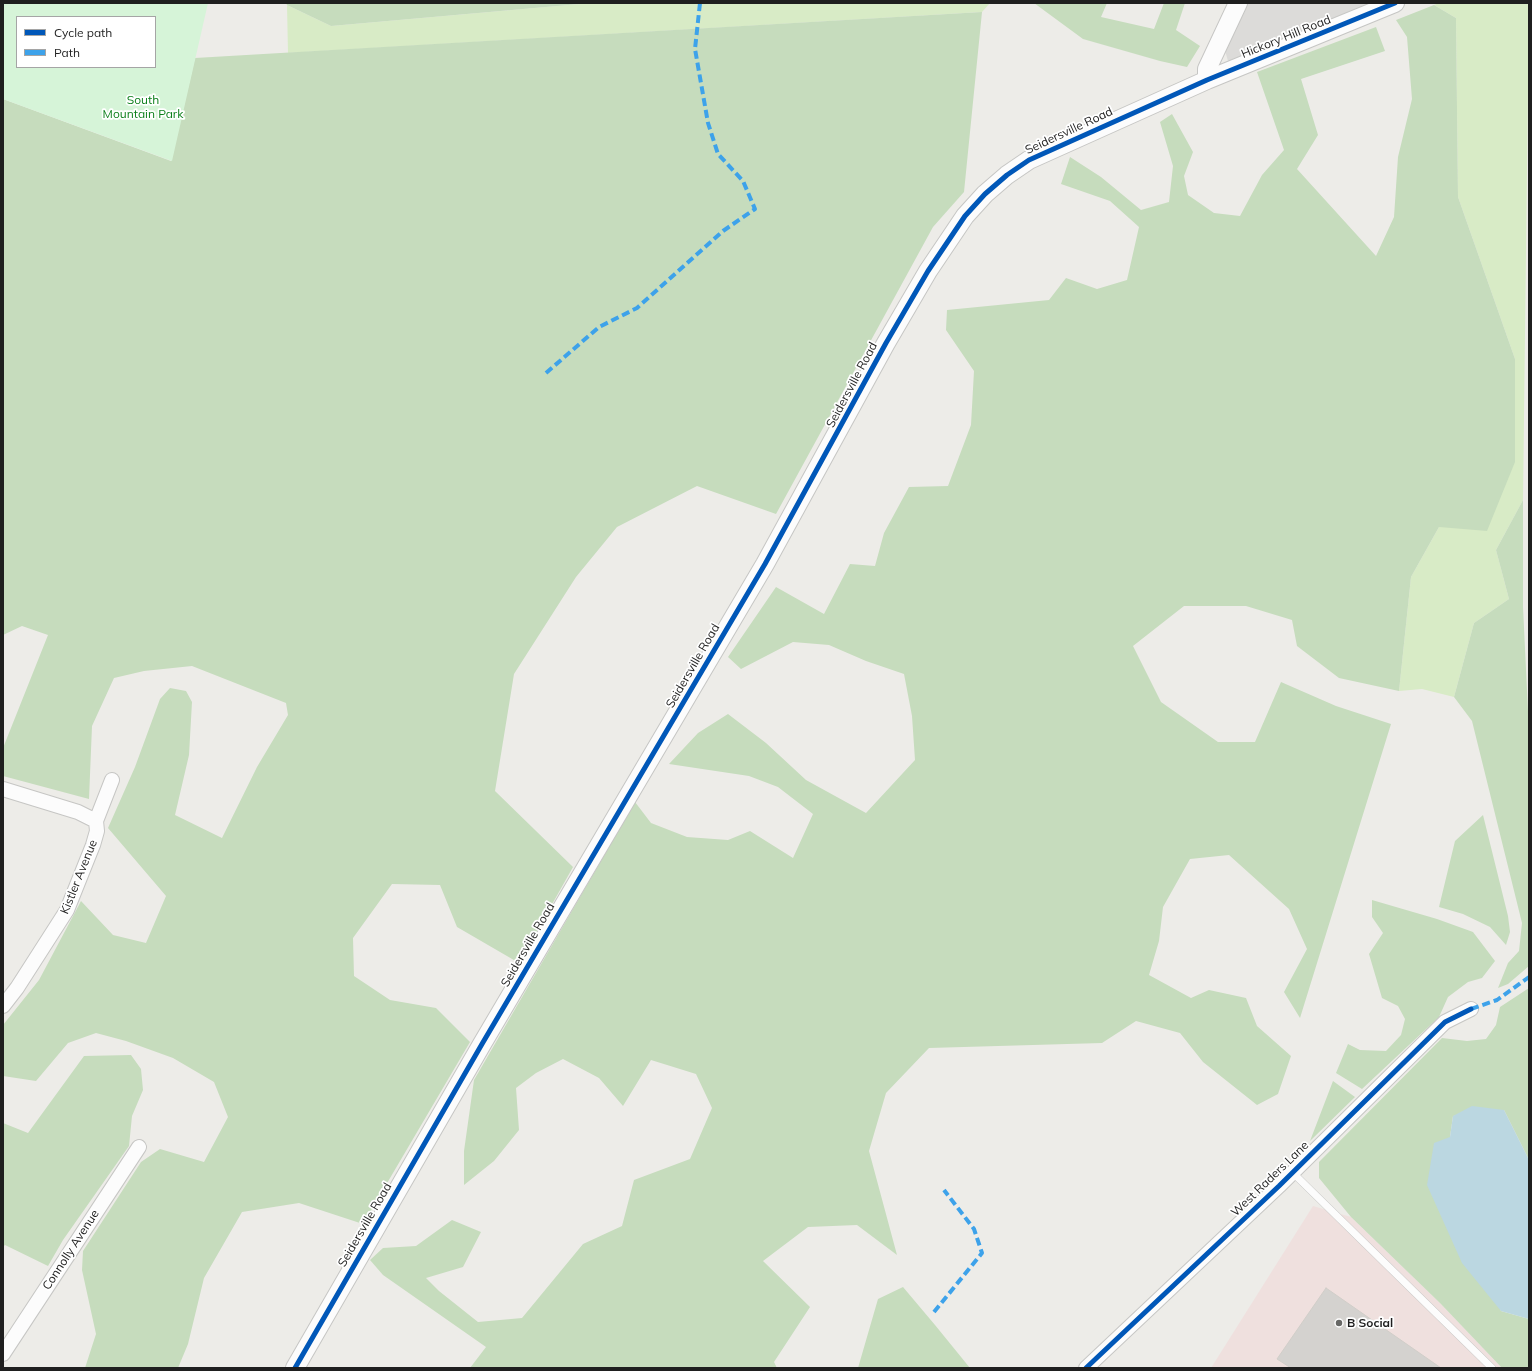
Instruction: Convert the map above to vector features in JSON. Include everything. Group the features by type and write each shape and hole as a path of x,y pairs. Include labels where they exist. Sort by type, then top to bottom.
{"street":[{"path":"1206,80 1207,69 1238,3"},
{"name":"Hickory Hill Road","path":"1206,80 1395,3"},
{"name":"Seidersville Road","path":"295,1368 470,1064 766,562 897,323 928,271 965,216 985,194 1007,175 1029,160 1206,80"},
{"name":"Kistler Avenue","path":"3,1006 18,988 67,910 93,845 97,831 96,821 112,780"},
{"path":"3,789 78,812 96,821"},
{"name":"West Raders Lane","path":"1086,1368 1292,1172 1445,1022 1471,1009"},
{"name":"Connolly Avenue","path":"3,1354 139,1147"}],"lane":[{"path":"1292,1172 1492,1368"}],"shaded area":[{"path":"1247,3 1370,3 1228,61 1224,47"},
{"path":"1313,1206 1351,1217 1440,1303 1502,1368 1211,1368"}],"green space":[{"name":"South Mountain Park","path":"3,3 208,3 172,161 3,99"},
{"path":"286,3 591,3 331,26 287,5"},
{"path":"591,3 990,3 982,12 288,53 287,5 331,26"},
{"path":"1034,3 1107,3 1101,17 1154,29 1164,3 1185,3 1176,30 1200,46 1187,67 1160,61 1083,39"},
{"path":"1439,3 1529,3 1523,500 1496,550 1509,599 1474,623 1454,697 1422,689 1399,691 1411,577 1439,527 1515,359 1458,197 1456,18 1434,5"},
{"path":"1434,5 1456,18 1458,197 1515,359 1515,462 1487,531 1439,527 1411,577 1399,691 1339,678 1297,646 1292,620 1246,606 1184,606 1133,646 1161,702 1218,742 1255,742 1281,682 1336,706 1391,724 1300,1018 1284,992 1307,949 1289,909 1229,855 1190,859 1163,907 1159,941 1149,975 1191,998 1209,990 1246,998 1257,1026 1291,1056 1278,1094 1257,1105 1203,1062 1180,1033 1136,1021 1102,1043 929,1048 886,1093 869,1151 897,1255 857,1225 808,1227 763,1261 810,1307 774,1362 777,1368 470,1368 486,1347 383,1275 370,1260 383,1248 416,1246 452,1220 481,1232 463,1267 426,1278 439,1291 478,1322 522,1318 583,1244 622,1226 634,1180 690,1159 712,1108 696,1074 651,1060 623,1106 599,1078 563,1059 536,1073 516,1088 519,1130 494,1161 464,1185 464,1151 474,1080 635,802 651,823 687,837 728,840 750,831 793,858 813,814 778,787 749,776 669,764 698,733 728,714 766,743 806,780 866,813 915,760 912,716 904,674 866,661 829,645 793,642 741,669 728,657 776,587 824,614 850,564 875,566 884,533 909,487 948,486 971,425 974,371 946,330 947,310 1049,300 1066,278 1097,289 1127,280 1139,227 1110,201 1061,184 1070,157 1101,177 1141,210 1169,202 1173,166 1160,122 1172,114 1193,152 1184,176 1188,195 1214,213 1240,216 1262,175 1284,150 1257,72 1376,27 1385,51 1301,79 1318,135 1297,169 1376,256 1394,217 1398,157 1412,99 1407,37 1396,20"},
{"path":"982,12 964,192 933,227 776,514 697,486 617,527 576,577 514,674 495,791 573,867 519,963 457,927 440,885 392,884 353,938 354,976 390,1000 436,1008 470,1042 363,1224 299,1203 242,1212 204,1278 188,1344 178,1368 85,1368 96,1334 82,1270 83,1251 141,1162 160,1149 204,1162 228,1117 214,1082 173,1058 126,1041 96,1033 68,1043 36,1081 3,1076 3,1025 39,980 81,901 113,935 146,943 166,896 108,828 135,767 160,699 170,688 186,691 192,702 189,755 175,815 222,838 257,767 288,715 286,703 192,666 144,671 114,678 92,726 89,799 3,776 3,748 48,635 22,626 3,635 3,99 171,161 195,58"},
{"path":"1523,500 1523,607 1529,732 1529,966 1508,984 1498,988 1508,963 1519,951 1522,923 1472,721 1454,697 1474,623 1509,599 1496,550"},
{"path":"1483,815 1508,916 1510,932 1506,945 1490,927 1463,914 1439,907 1455,841"},
{"path":"1372,900 1437,919 1473,932 1495,961 1482,978 1468,982 1448,997 1439,1017 1362,1089 1336,1073 1348,1044 1360,1050 1386,1051 1401,1035 1405,1019 1398,1006 1382,998 1369,954 1383,933 1372,917"},
{"path":"1529,988 1529,1160 1504,1110 1453,1116 1450,1137 1501,1311 1529,1319 1529,1368 1502,1368 1440,1303 1351,1217 1319,1178 1319,1162 1442,1038 1467,1041 1486,1039 1496,1025 1500,1007"},
{"path":"131,1055 141,1069 143,1090 132,1116 129,1146 63,1240 48,1266 5,1245 3,1247 3,1123 28,1133 84,1056"},
{"path":"1333,1081 1355,1097 1310,1141"},
{"path":"903,1287 970,1368 858,1368 878,1299"}],"water":[{"path":"1472,1106 1504,1110 1529,1160 1529,1319 1501,1311 1462,1263 1427,1185 1434,1143 1450,1137 1453,1116"}],"building":[{"name":"B Social","path":"1326,1288 1441,1368 1291,1368 1277,1359"}],"marked path":[{"path":"546,373 599,327 637,308 723,231 755,209 743,181 718,154 708,123 695,49 700,3"},
{"path":"1471,1009 1497,1000 1529,977"},
{"path":"934,1312 982,1253 974,1229 944,1190"}],"cycle path":[{"path":"295,1368 482,1044 765,564 886,343 928,271 965,216 985,194 1007,175 1029,160 1207,80 1395,3"},
{"path":"1086,1368 1279,1186 1445,1022 1471,1009"}],"place":[{"name":"B Social","path":"1339,1323"}]}
